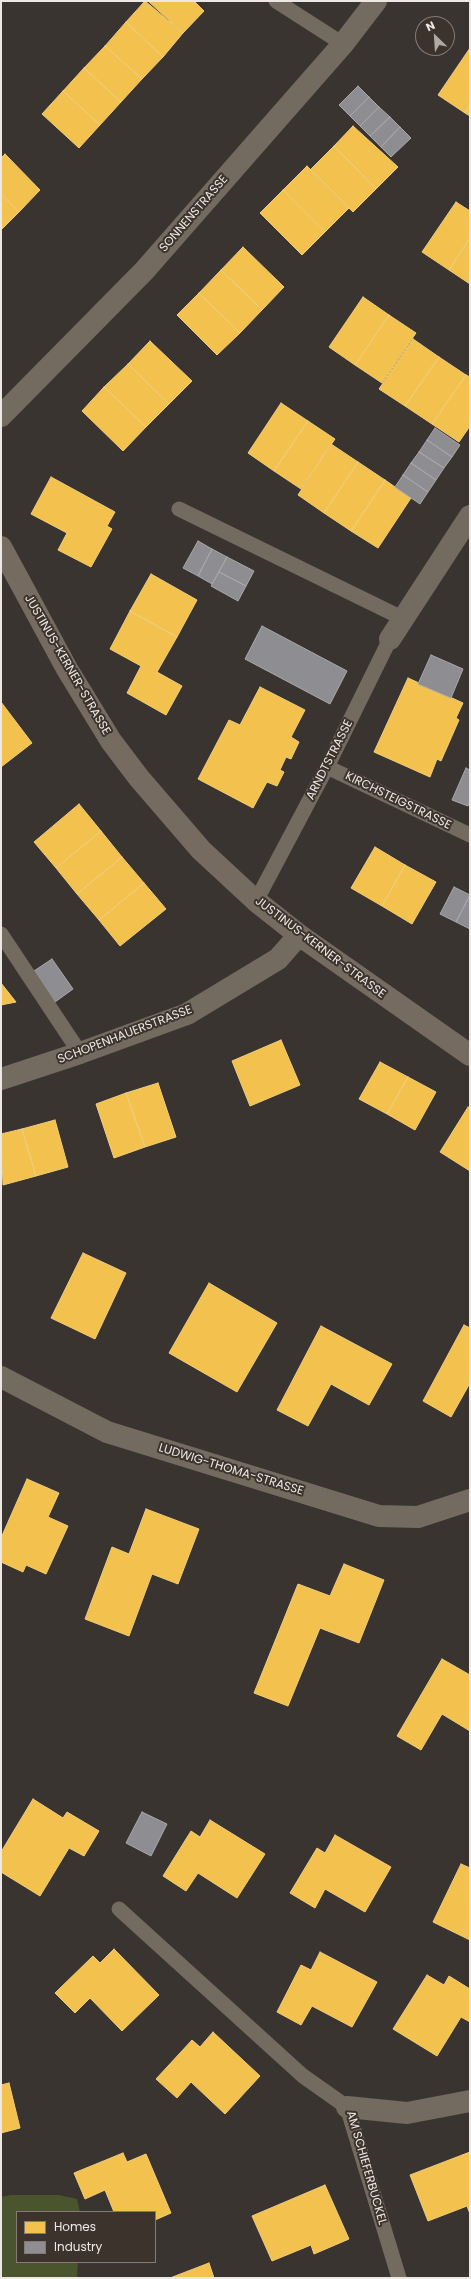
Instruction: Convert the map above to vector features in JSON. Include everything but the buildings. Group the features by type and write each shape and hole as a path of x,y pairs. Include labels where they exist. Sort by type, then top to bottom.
{"street":[{"name":"SONNENSTRASSE","path":"1,416 144,271 343,44 376,1"},
{"name":"ARNDTSTRASSE","path":"390,639 402,618 470,516"},
{"name":"JUSTINUS-KERNER-STRASSE","path":"1,547 66,669 111,742 139,778 201,850 256,901 299,935 470,1055"},
{"name":"SCHOPENHAUERSTRASSE","path":"1,1079 80,1053 187,1014 278,960 299,935"},
{"name":"LUDWIG-THOMA-STRASSE","path":"1,1377 107,1432 379,1516 418,1518 470,1500"},
{"name":"AM SCHIEFERBUCKEL","path":"347,2106 407,2113 470,2101"}],"lane":[{"path":"276,1 343,44"},
{"path":"179,509 402,618"},
{"name":"ARNDTSTRASSE","path":"256,901 327,767 390,639"},
{"name":"KIRCHSTEIGSTRASSE","path":"327,767 470,835"},
{"path":"1,934 80,1053"},
{"path":"119,1909 303,2076 347,2106"},
{"name":"AM SCHIEFERBUCKEL","path":"347,2106 399,2278"}],"green space":[{"path":"11,2195 59,2195 77,2199 80,2211 16,2211 16,2263 78,2263 77,2278 1,2278 1,2197"}]}
